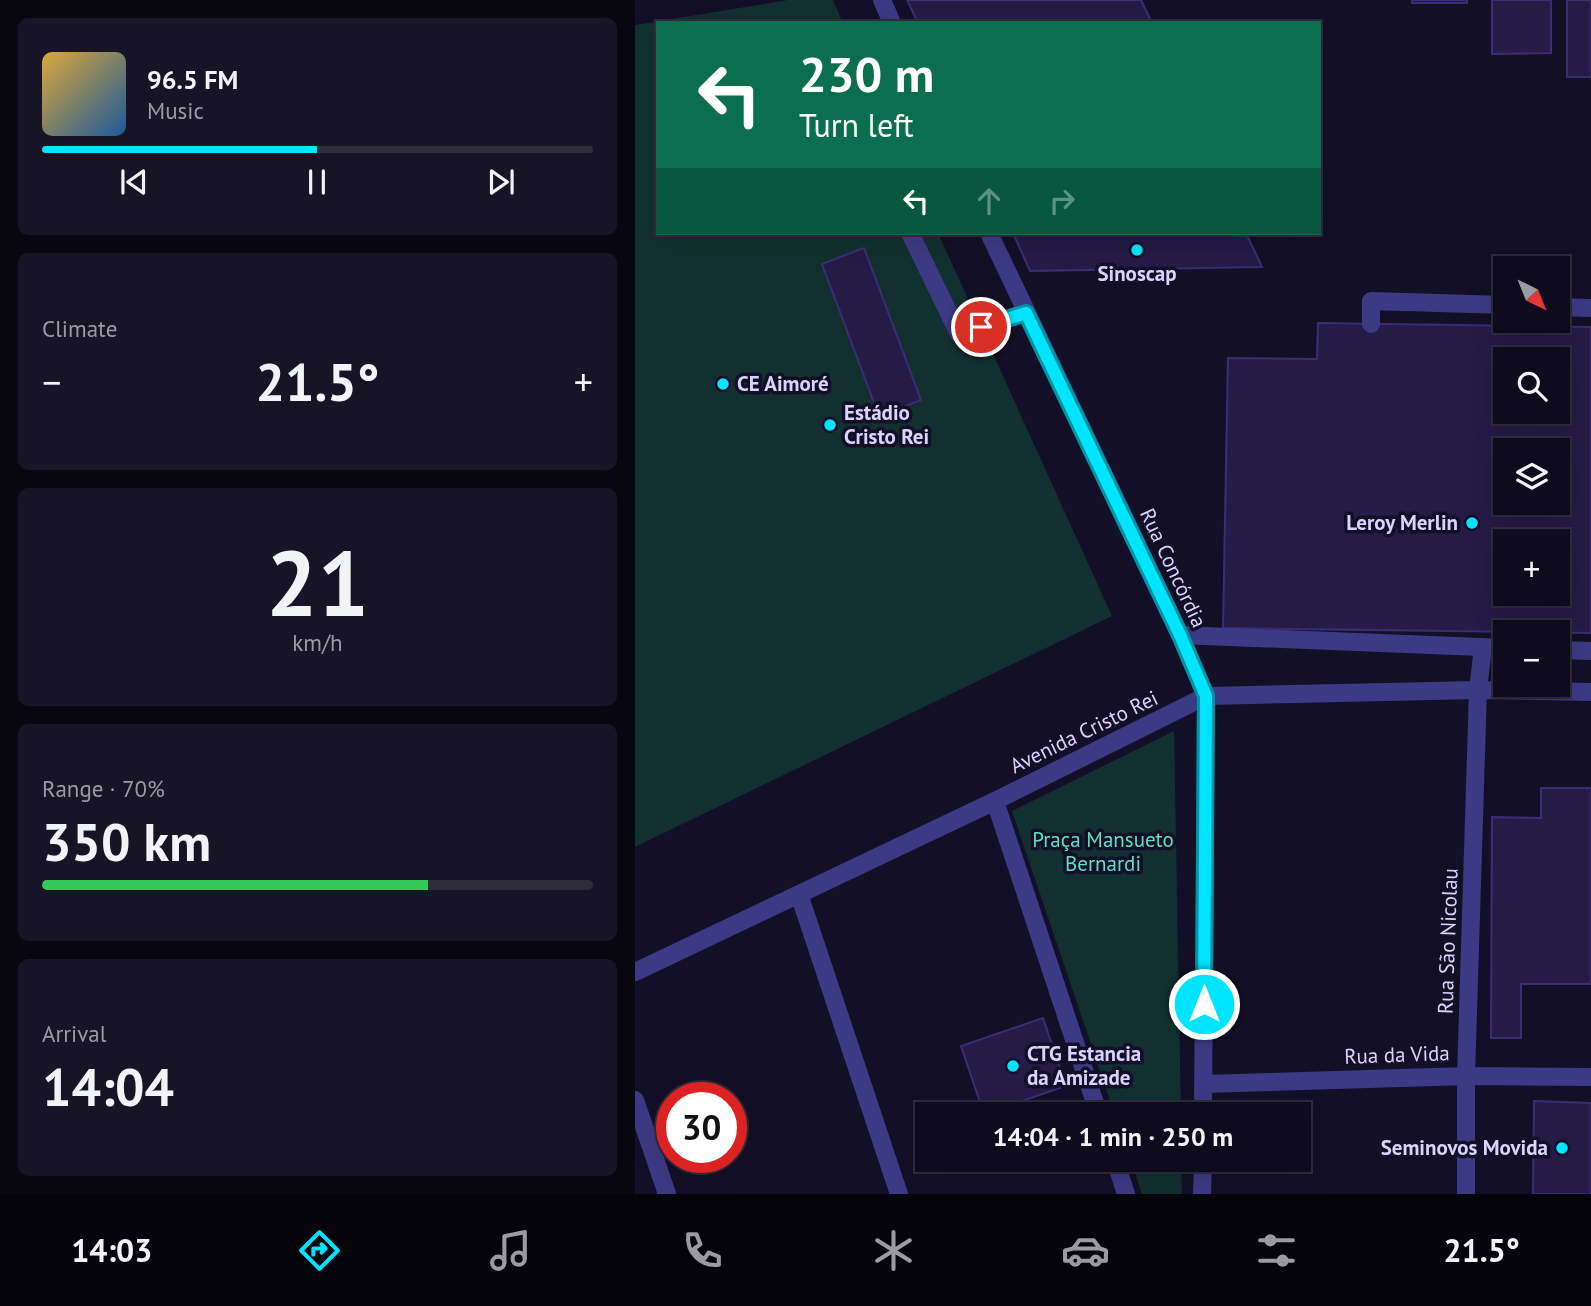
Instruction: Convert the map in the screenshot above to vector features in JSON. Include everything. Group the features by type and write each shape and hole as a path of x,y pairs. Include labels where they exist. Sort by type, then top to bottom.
{"street":[{"path":"882,0 891,21"},
{"path":"911,235 959,334 1026,313"},
{"name":"Rua Concórdia","path":"990,235 1180,635 1206,696 1203,1102"},
{"path":"1371,324 1371,302 1493,305"},
{"path":"1570,307 1591,308"},
{"path":"1180,635 1493,647"},
{"name":"Rua São Nicolau","path":"1466,1194 1466,1076 1478,690 1483,647"},
{"path":"1570,650 1591,651"},
{"name":"Avenida Cristo Rei","path":"635,972 995,801 1206,696 1478,690 1591,692"},
{"path":"995,801 1095,1102"},
{"path":"799,894 899,1194"},
{"name":"Rua da Vida","path":"1204,1084 1466,1076 1591,1077"},
{"path":"635,1100 667,1194"},
{"path":"1119,1172 1126,1194"},
{"path":"1202,1194 1203,1172"}],"green space":[{"name":"Estádio Cristo Rei","path":"788,0 833,0 842,21 659,21"},
{"name":"Estádio Cristo Rei","path":"656,22 656,235 939,235 1112,616 635,847 635,25"},
{"name":"Praça Mansueto Bernardi","path":"1174,731 1181,1102 1111,1102 1012,811"},
{"path":"1135,1172 1181,1172 1182,1194 1142,1194"}],"building":[{"path":"907,0 1141,0 1151,21 917,21"},
{"path":"1412,0 1467,0 1467,3 1412,3"},
{"path":"1492,0 1551,0 1551,53 1492,54"},
{"path":"1567,0 1591,0 1591,77 1567,77"},
{"name":"Sinoscap","path":"1014,235 1247,235 1262,267 1030,271"},
{"path":"864,248 921,400 879,416 822,264"},
{"path":"1318,323 1493,326 1493,333 1570,333 1570,327 1591,327 1591,633 1570,633 1570,620 1493,620 1493,632 1223,628 1228,358 1317,359"},
{"path":"1541,788 1591,788 1591,984 1521,984 1521,1038 1491,1038 1492,817 1541,818"},
{"name":"CTG Estancia da Amizade","path":"1043,1018 1066,1086 1019,1102 980,1102 961,1046"},
{"name":"Seminovos Movida","path":"1534,1101 1591,1103 1591,1194 1533,1194"}],"place":[{"name":"Sinoscap","path":"1137,250"},
{"name":"CE Aimoré","path":"723,384"},
{"name":"Estádio Cristo Rei","path":"830,425"},
{"name":"Leroy Merlin","path":"1472,523"},
{"name":"CTG Estancia da Amizade","path":"1013,1066"},
{"name":"Seminovos Movida","path":"1562,1148"}],"route":[{"path":"981,327 1026,313 1180,635 1206,696 1204,1004"}]}
